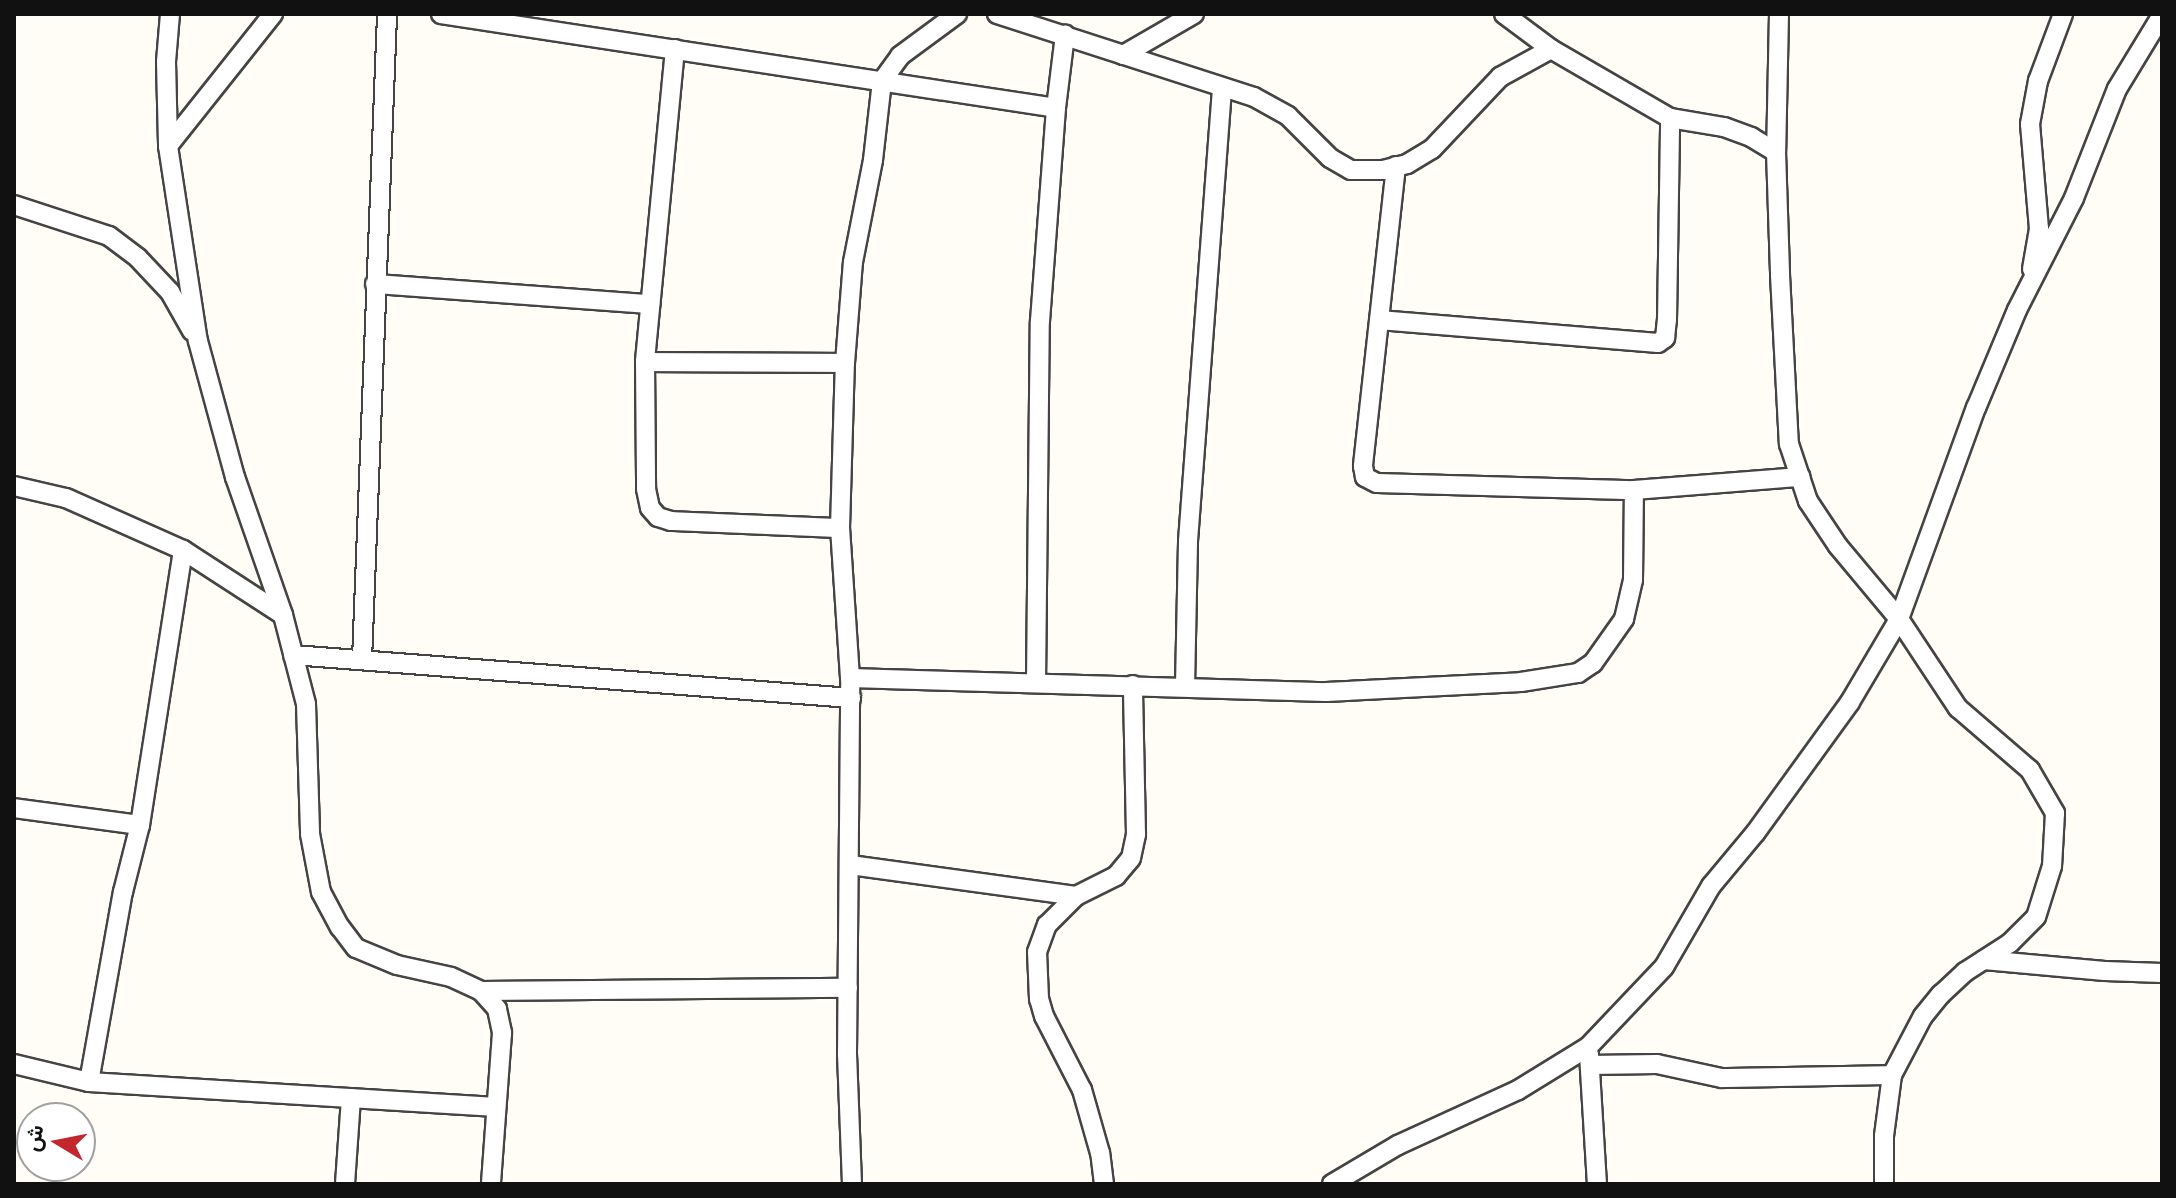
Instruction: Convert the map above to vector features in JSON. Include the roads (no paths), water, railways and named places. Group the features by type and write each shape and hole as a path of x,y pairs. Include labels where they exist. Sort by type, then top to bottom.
{"street":[{"path":"170,14 166,62 168,146 198,341 235,477 283,615 306,704 310,834 321,892 340,927 356,948 397,965 451,977 481,991 497,1009 502,1033 491,1184"},
{"path":"168,146 273,14"},
{"path":"362,660 387,14"},
{"path":"441,14 1056,108"},
{"path":"852,1184 847,1054 851,698 840,528 845,363 853,262 873,160 882,81 900,56 957,14"},
{"path":"997,14 1254,97 1288,116 1330,158 1351,170 1396,166 1432,149 1500,77 1551,49"},
{"path":"1123,55 1194,14"},
{"path":"1504,14 1551,49 1670,118 1724,127 1751,137 1776,152"},
{"path":"1779,14 1776,152 1789,444 1808,501 1838,546 1899,619 1958,708 2030,770 2055,813 2052,866 2036,917 2010,943 1965,972 1923,1016 1892,1075 1884,1136 1884,1184"},
{"path":"2029,287 2039,229 2030,124 2038,81 2063,14"},
{"path":"1332,1184 1398,1145 1589,1056 1664,967 1711,886 1756,832 1850,702 1899,619 1976,408 2029,287 2074,198 2117,89 2162,15"},
{"path":"1036,683 1040,321 1056,108 1065,35"},
{"path":"675,49 645,362 646,489 650,508 658,517 671,521 840,528"},
{"path":"1185,686 1188,541 1222,88"},
{"path":"1379,320 1658,343 1665,338 1667,320 1670,118"},
{"path":"1396,166 1363,466 1365,477 1377,483 1634,490 1800,477"},
{"path":"14,205 109,236 138,258 170,292 198,341"},
{"path":"375,284 650,304"},
{"path":"645,362 845,363"},
{"path":"14,486 66,498 183,550 283,615"},
{"path":"850,678 1326,692 1521,682 1578,673 1593,663 1624,619 1633,580 1634,490"},
{"path":"89,1082 123,892 140,825 183,550"},
{"path":"293,655 851,698"},
{"path":"1104,1184 1100,1153 1082,1090 1044,1016 1039,999 1037,952 1047,925 1076,896 1116,876 1131,858 1136,834 1133,685"},
{"path":"14,808 140,825"},
{"path":"850,865 1076,896"},
{"path":"1984,960 2162,973"},
{"path":"481,991 848,988"},
{"path":"1589,1056 1657,1064 1722,1078 1892,1075"},
{"path":"1589,1056 1597,1184"},
{"path":"14,1064 89,1082 496,1107"},
{"path":"345,1184 351,1098"}]}
